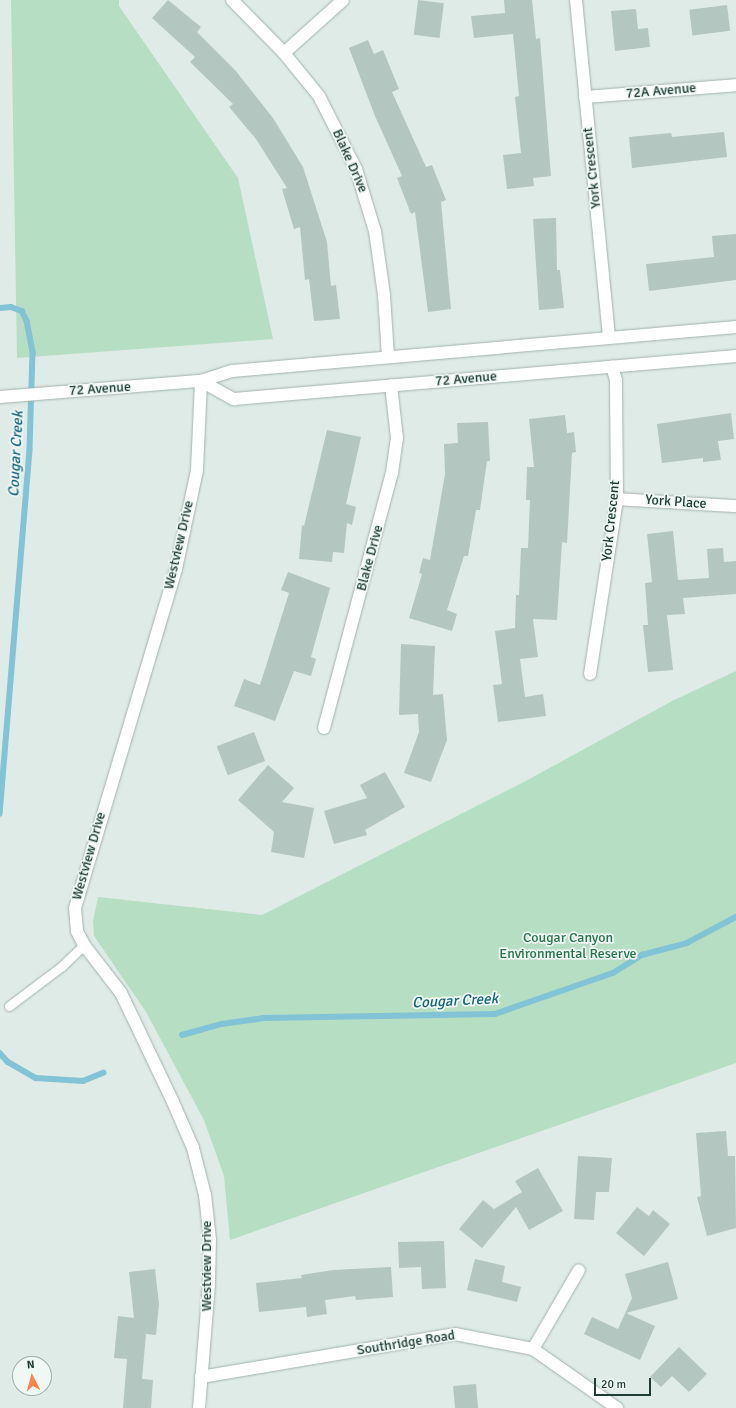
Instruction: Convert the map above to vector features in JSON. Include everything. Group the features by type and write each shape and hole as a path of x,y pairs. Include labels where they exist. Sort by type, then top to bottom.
{"street":[{"name":"Blake Drive","path":"232,0 284,53 319,96 356,169 367,200 375,231 384,295 388,357"},
{"path":"284,53 343,0"},
{"name":"York Crescent","path":"576,0 609,337"},
{"name":"72A Avenue","path":"585,97 736,85"},
{"name":"72 Avenue","path":"0,397 200,381 232,371 736,327"},
{"name":"72 Avenue","path":"200,381 234,399 736,356"},
{"name":"York Crescent","path":"590,674 617,499 616,380 612,367"},
{"name":"Westview Drive","path":"199,1408 209,1283 210,1240 205,1195 193,1148 121,993 84,945 77,931 75,908 176,569 196,470 200,381"},
{"name":"Blake Drive","path":"324,728 392,473 397,438 391,385"},
{"name":"York Place","path":"617,499 736,506"},
{"path":"534,1349 579,1270"},
{"name":"Southridge Road","path":"201,1377 455,1334 534,1349 618,1408"}],"lane":[{"path":"9,1006 62,966 84,945"}],"green space":[{"path":"11,0 119,0 119,6 238,178 273,339 17,358"},
{"name":"Cougar Canyon Environmental Reserve","path":"736,671 736,1063 230,1240 224,1176 204,1120 146,1012 94,936 93,921 98,897 262,915 524,782 672,701"}],"building":[{"path":"168,0 201,27 197,32 235,70 273,118 303,167 327,242 331,286 336,285 340,319 314,321 309,279 305,280 300,227 294,229 282,189 287,188 256,139 229,107 233,104 190,62 195,57 152,18"},
{"path":"418,0 444,3 440,38 414,35"},
{"path":"504,0 532,0 536,39 540,38 551,176 533,178 534,186 507,189 503,155 521,153 515,97 519,96 513,34 474,38 471,16 505,13"},
{"path":"727,5 730,31 692,35 689,10"},
{"path":"636,9 638,29 648,28 650,47 615,51 611,11"},
{"path":"368,40 374,54 383,50 399,89 392,92 426,167 432,165 446,200 441,202 451,309 428,312 415,212 411,214 397,178 402,176 375,116 349,48"},
{"path":"724,132 727,157 632,168 629,137 671,133 672,137"},
{"path":"556,218 557,270 560,270 564,308 539,310 533,219"},
{"path":"736,234 736,280 649,291 646,264 714,257 712,236"},
{"path":"731,413 734,439 718,441 721,460 703,462 703,458 662,463 657,424"},
{"path":"565,415 567,433 574,432 576,452 572,453 567,543 562,542 557,620 533,619 538,657 520,659 525,697 543,694 546,716 498,722 493,685 502,684 495,631 515,628 516,595 519,595 521,548 528,548 530,500 526,500 527,467 534,467 529,419"},
{"path":"488,422 490,461 487,461 480,510 476,510 468,556 464,556 447,610 457,614 452,631 409,618 422,574 419,573 423,558 430,560 445,474 444,444 458,443 457,423"},
{"path":"327,430 361,437 346,504 356,507 352,525 347,523 344,553 333,552 332,562 299,559 302,525 304,526"},
{"path":"673,531 678,580 709,578 707,549 723,548 724,562 736,561 736,594 683,598 685,614 667,615 673,670 648,672 643,625 648,625 645,583 652,582 647,534"},
{"path":"288,572 330,588 311,657 316,659 311,676 294,671 275,721 234,706 244,679 260,685 289,593 281,590"},
{"path":"401,644 435,646 433,695 443,694 447,740 431,782 404,773 419,732 418,714 399,715"},
{"path":"254,732 265,761 228,775 217,746"},
{"path":"268,765 294,788 282,802 314,808 304,858 271,852 274,832 238,800"},
{"path":"385,772 405,807 365,830 367,835 334,844 324,811 367,798 360,785"},
{"path":"726,1131 728,1156 735,1156 736,1228 707,1236 697,1197 701,1196 696,1133"},
{"path":"578,1156 612,1158 609,1192 596,1192 594,1220 574,1219"},
{"path":"538,1168 563,1211 529,1230 516,1207 482,1248 459,1229 483,1200 494,1209 522,1192 515,1181"},
{"path":"637,1207 649,1216 653,1210 670,1224 644,1256 616,1233"},
{"path":"444,1241 446,1288 422,1289 421,1267 399,1268 398,1242"},
{"path":"475,1259 505,1266 502,1282 521,1287 517,1302 467,1290"},
{"path":"668,1262 678,1299 626,1313 655,1326 640,1360 584,1334 592,1317 618,1329 632,1298 625,1274"},
{"path":"391,1267 393,1297 356,1300 355,1296 325,1300 327,1314 307,1317 306,1307 259,1312 256,1283 302,1278 301,1275 333,1270"},
{"path":"155,1269 159,1304 156,1335 146,1334 142,1379 153,1380 151,1408 123,1408 127,1359 114,1358 118,1316 134,1318 129,1272"},
{"path":"679,1347 707,1374 689,1392 672,1376 661,1387 650,1377"},
{"path":"476,1384 478,1408 455,1408 453,1386"}],"waterway":[{"name":"Cougar Creek","path":"0,308 11,307 22,311 27,321 33,353 30,450 0,814"},
{"name":"Cougar Creek","path":"182,1035 222,1024 264,1018 495,1014 613,973 642,955 687,943 736,917"},
{"name":"Cougar Creek","path":"0,1053 8,1062 36,1078 83,1081 103,1073"}]}
